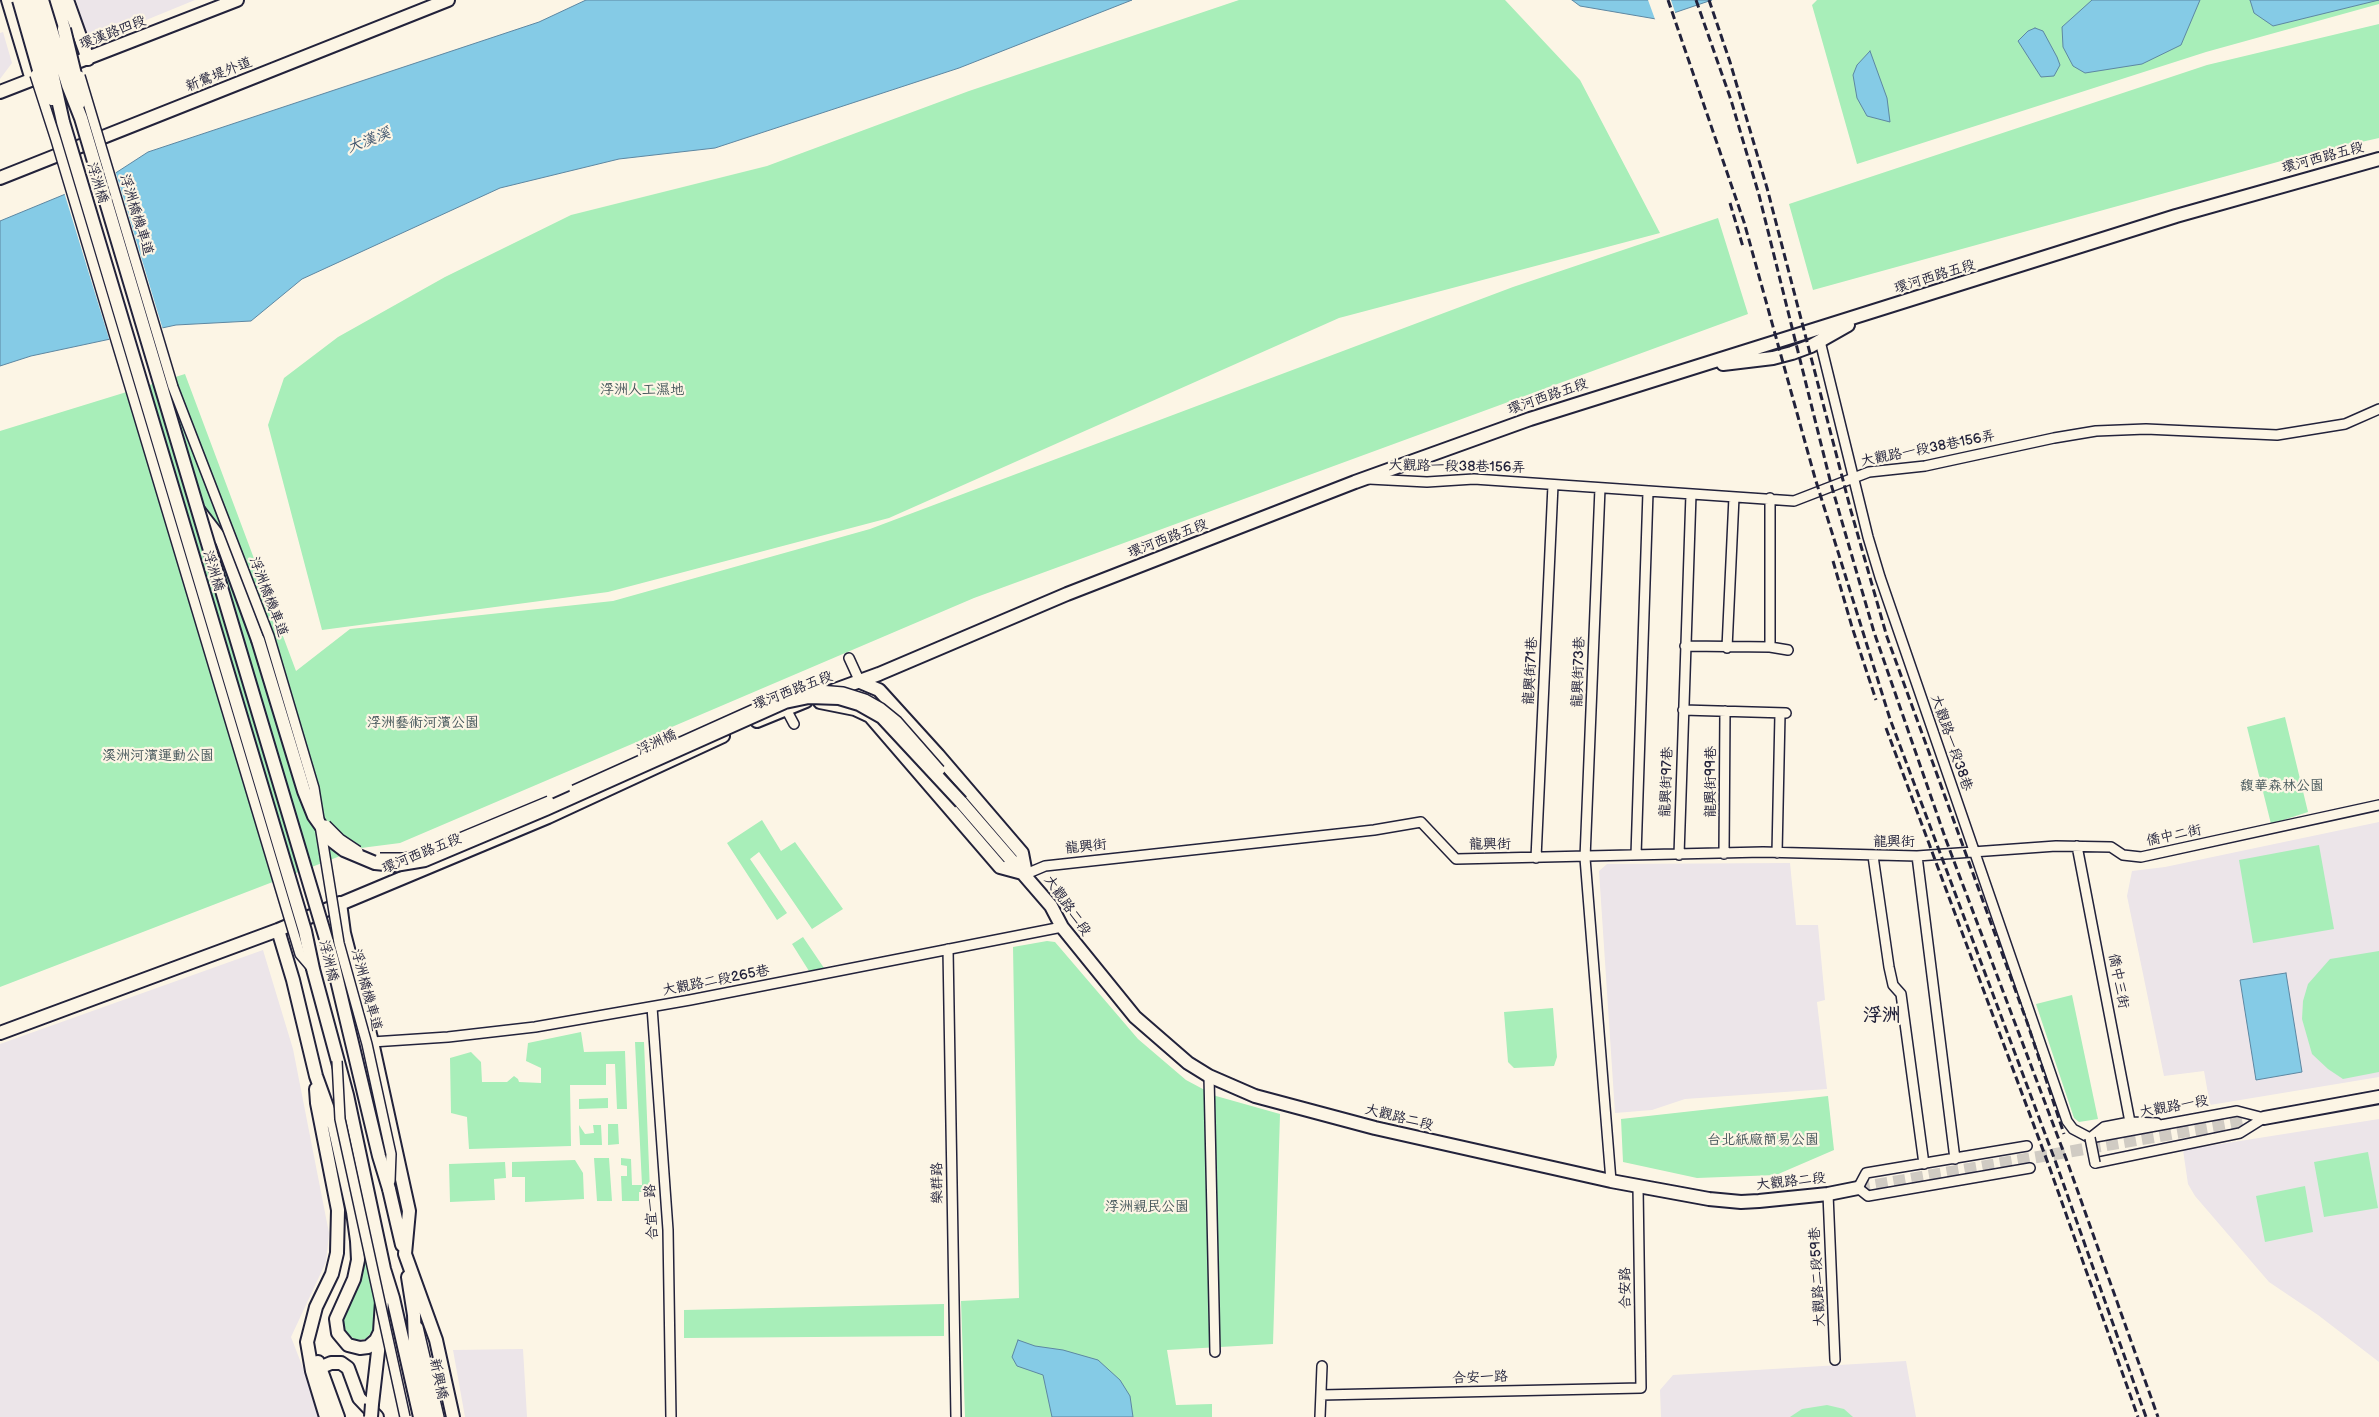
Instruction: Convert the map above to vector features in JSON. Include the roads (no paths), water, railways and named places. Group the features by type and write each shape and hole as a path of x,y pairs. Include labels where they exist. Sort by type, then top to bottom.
{"main road":[{"path":"10,0 20,5 31,0"},
{"path":"10,0 32,80"},
{"path":"19,0 41,77 63,122"},
{"name":"浮洲橋","path":"31,0 52,73 63,122 305,931 359,1153 384,1269"},
{"name":"浮洲橋","path":"42,0 68,85 81,118 332,959 379,1156 390,1189 405,1254"},
{"path":"56,0 77,83 81,118"},
{"path":"67,0 88,59"},
{"name":"環漢路四段","path":"0,92 237,0"},
{"name":"新鶯堤外道","path":"0,178 448,0"},
{"name":"環河西路五段","path":"0,1033 278,930 554,815 786,709 860,682 1067,594 1361,479 1539,416 2176,216 2379,159"},
{"path":"1697,367 1773,358 1820,341 1840,329 1889,307"},
{"name":"浮洲橋","path":"198,510 222,541 258,640 304,791 314,816 331,840 359,858 395,865 425,860 546,809 785,702 809,697 838,698 859,704 882,717 905,739 937,778 1026,874"},
{"path":"860,682 880,690 938,755 1022,853 1026,874 1000,867 870,716 861,699 860,682"},
{"path":"808,700 855,709 870,716"},
{"name":"大觀路二段","path":"1026,874 1051,906 1062,927 1135,1017 1188,1063 1209,1076 1255,1096 1375,1128 1638,1187 1741,1202 1828,1194 1858,1188"},
{"path":"340,903 344,933 372,1042 409,1211 405,1254 436,1340 453,1417"},
{"path":"278,930 293,980 316,1076 334,1126 353,1212 358,1260 354,1279 336,1318 338,1332 348,1345 360,1348 368,1346 376,1340 380,1332"},
{"path":"316,1076 317,1103 338,1210 337,1253 332,1274 316,1307 309,1330 326,1417"},
{"name":"大觀路一段","path":"2264,1118 2379,1096"},
{"path":"324,1136 330,1135 338,1147"},
{"name":"新興橋","path":"405,1254 430,1417"},
{"path":"371,1411 380,1332 384,1269"},
{"name":"新興橋","path":"384,1269 394,1298 420,1417"},
{"path":"316,1370 331,1363 341,1363 348,1368 359,1398 377,1417"},
{"path":"316,1370 338,1417"}],"street":[{"path":"10,0 300,954 313,969"},
{"name":"浮洲橋機車道","path":"64,29 72,46 173,387 269,636 314,788 339,942 366,1044 391,1154 390,1189"},
{"name":"大觀路一段38巷","path":"1820,341 1880,577 2068,1121 2073,1129 2090,1138"},
{"name":"大觀路一段38巷156弄","path":"1361,479 1427,482 1474,479 1794,501 1869,472 1924,466 2054,438 2095,432 2146,429 2277,435 2345,424 2379,409"},
{"name":"龍興街71巷","path":"1536,858 1553,485"},
{"name":"龍興街73巷","path":"1600,488 1585,858 1611,1182"},
{"path":"1636,855 1648,492"},
{"name":"龍興街97巷","path":"1679,855 1691,494"},
{"path":"1727,648 1734,497"},
{"path":"1770,498 1770,647"},
{"path":"248,585 310,790 320,814 340,839 368,855 404,858 424,853 544,803 772,700 796,692 819,690 843,692 864,699 881,708 897,721 937,767 961,802"},
{"path":"1685,646 1727,648 1770,647 1788,650"},
{"path":"849,658 860,682"},
{"path":"786,709 794,724"},
{"path":"1683,710 1783,713 1777,853"},
{"name":"龍興街99巷","path":"1724,854 1725,711"},
{"name":"僑中二街","path":"1974,852 2056,846 2111,847 2123,855 2141,857 2379,805"},
{"name":"龍興街","path":"1026,874 1045,866 1364,831 1421,822 1456,859 1777,853 1916,856 1974,852"},
{"name":"僑中三街","path":"2077,846 2130,1122"},
{"path":"1873,856 1889,967 1893,986 1901,994 1924,1164"},
{"path":"1916,856 1955,1159"},
{"name":"大觀路二段265巷","path":"372,1042 448,1037 535,1027 652,1007 1062,927"},
{"name":"樂群路","path":"948,949 956,1417"},
{"name":"合宜一路","path":"652,1007 668,1230 671,1417"},
{"path":"337,1061 340,1119 405,1417"},
{"path":"1209,1076 1216,1352"},
{"name":"大觀路一段","path":"2237,1111 2264,1118 2240,1134 2095,1163 2090,1138 2237,1111"},
{"path":"2090,1138 2104,1127 2130,1122 2153,1121 2161,1125"},
{"path":"1858,1188 1866,1173 2026,1146"},
{"name":"大觀路二段","path":"1858,1188 1868,1196 2030,1168"},
{"name":"合安路","path":"1638,1187 1640,1388"},
{"name":"大觀路二段59巷","path":"1828,1194 1835,1360"},
{"path":"420,1346 439,1417"},
{"path":"1320,1417 1322,1366"},
{"name":"合安一路","path":"1321,1395 1640,1388"}],"water":[{"name":"大漢溪","path":"586,0 1132,0 959,68 715,148 619,159 500,188 302,279 251,321 176,325 31,356 0,366 0,221 114,174 148,152 539,22"},
{"path":"1572,0 1712,0 1656,19 1580,6"},
{"path":"2092,0 2200,0 2181,45 2142,64 2085,73 2073,66 2063,47 2062,27"},
{"path":"2250,0 2379,0 2273,26 2254,13"},
{"path":"2035,28 2043,31 2057,57 2060,65 2054,76 2041,77 2018,41 2028,31"},
{"path":"1870,51 1887,98 1890,122 1867,116 1857,98 1853,75 1857,65"},
{"path":"2286,973 2302,1072 2256,1080 2240,980"},
{"path":"1018,1340 1035,1346 1063,1350 1098,1360 1120,1380 1130,1396 1133,1417 1052,1417 1043,1375 1017,1366 1012,1357"}],"tunnel":[{"path":"1858,1188 2264,1118"}],"railway":[{"path":"1668,0 1744,222 1815,478 1890,719 2056,1163 2146,1417"},
{"path":"1696,0 1731,100 1759,195 1831,484 1874,632 1946,840 2067,1161 2158,1417"},
{"path":"1709,0 1730,62 1767,188 1851,511 1887,637 2027,1022 2064,1134"},
{"path":"1730,203 1743,247"},
{"path":"1833,561 1876,700"},
{"path":"1886,728 2049,1166 2138,1417"}],"district":[{"name":"浮洲","path":"1882,1016"}],"park label":[{"name":"浮洲人工濕地","path":"642,390"},
{"name":"浮洲藝術河濱公園","path":"423,723"},
{"name":"溪洲河濱運動公園","path":"158,756"},
{"name":"馥華森林公園","path":"2282,786"},
{"name":"台北紙廠簡易公園","path":"1763,1140"},
{"name":"浮洲親民公園","path":"1147,1207"}]}
